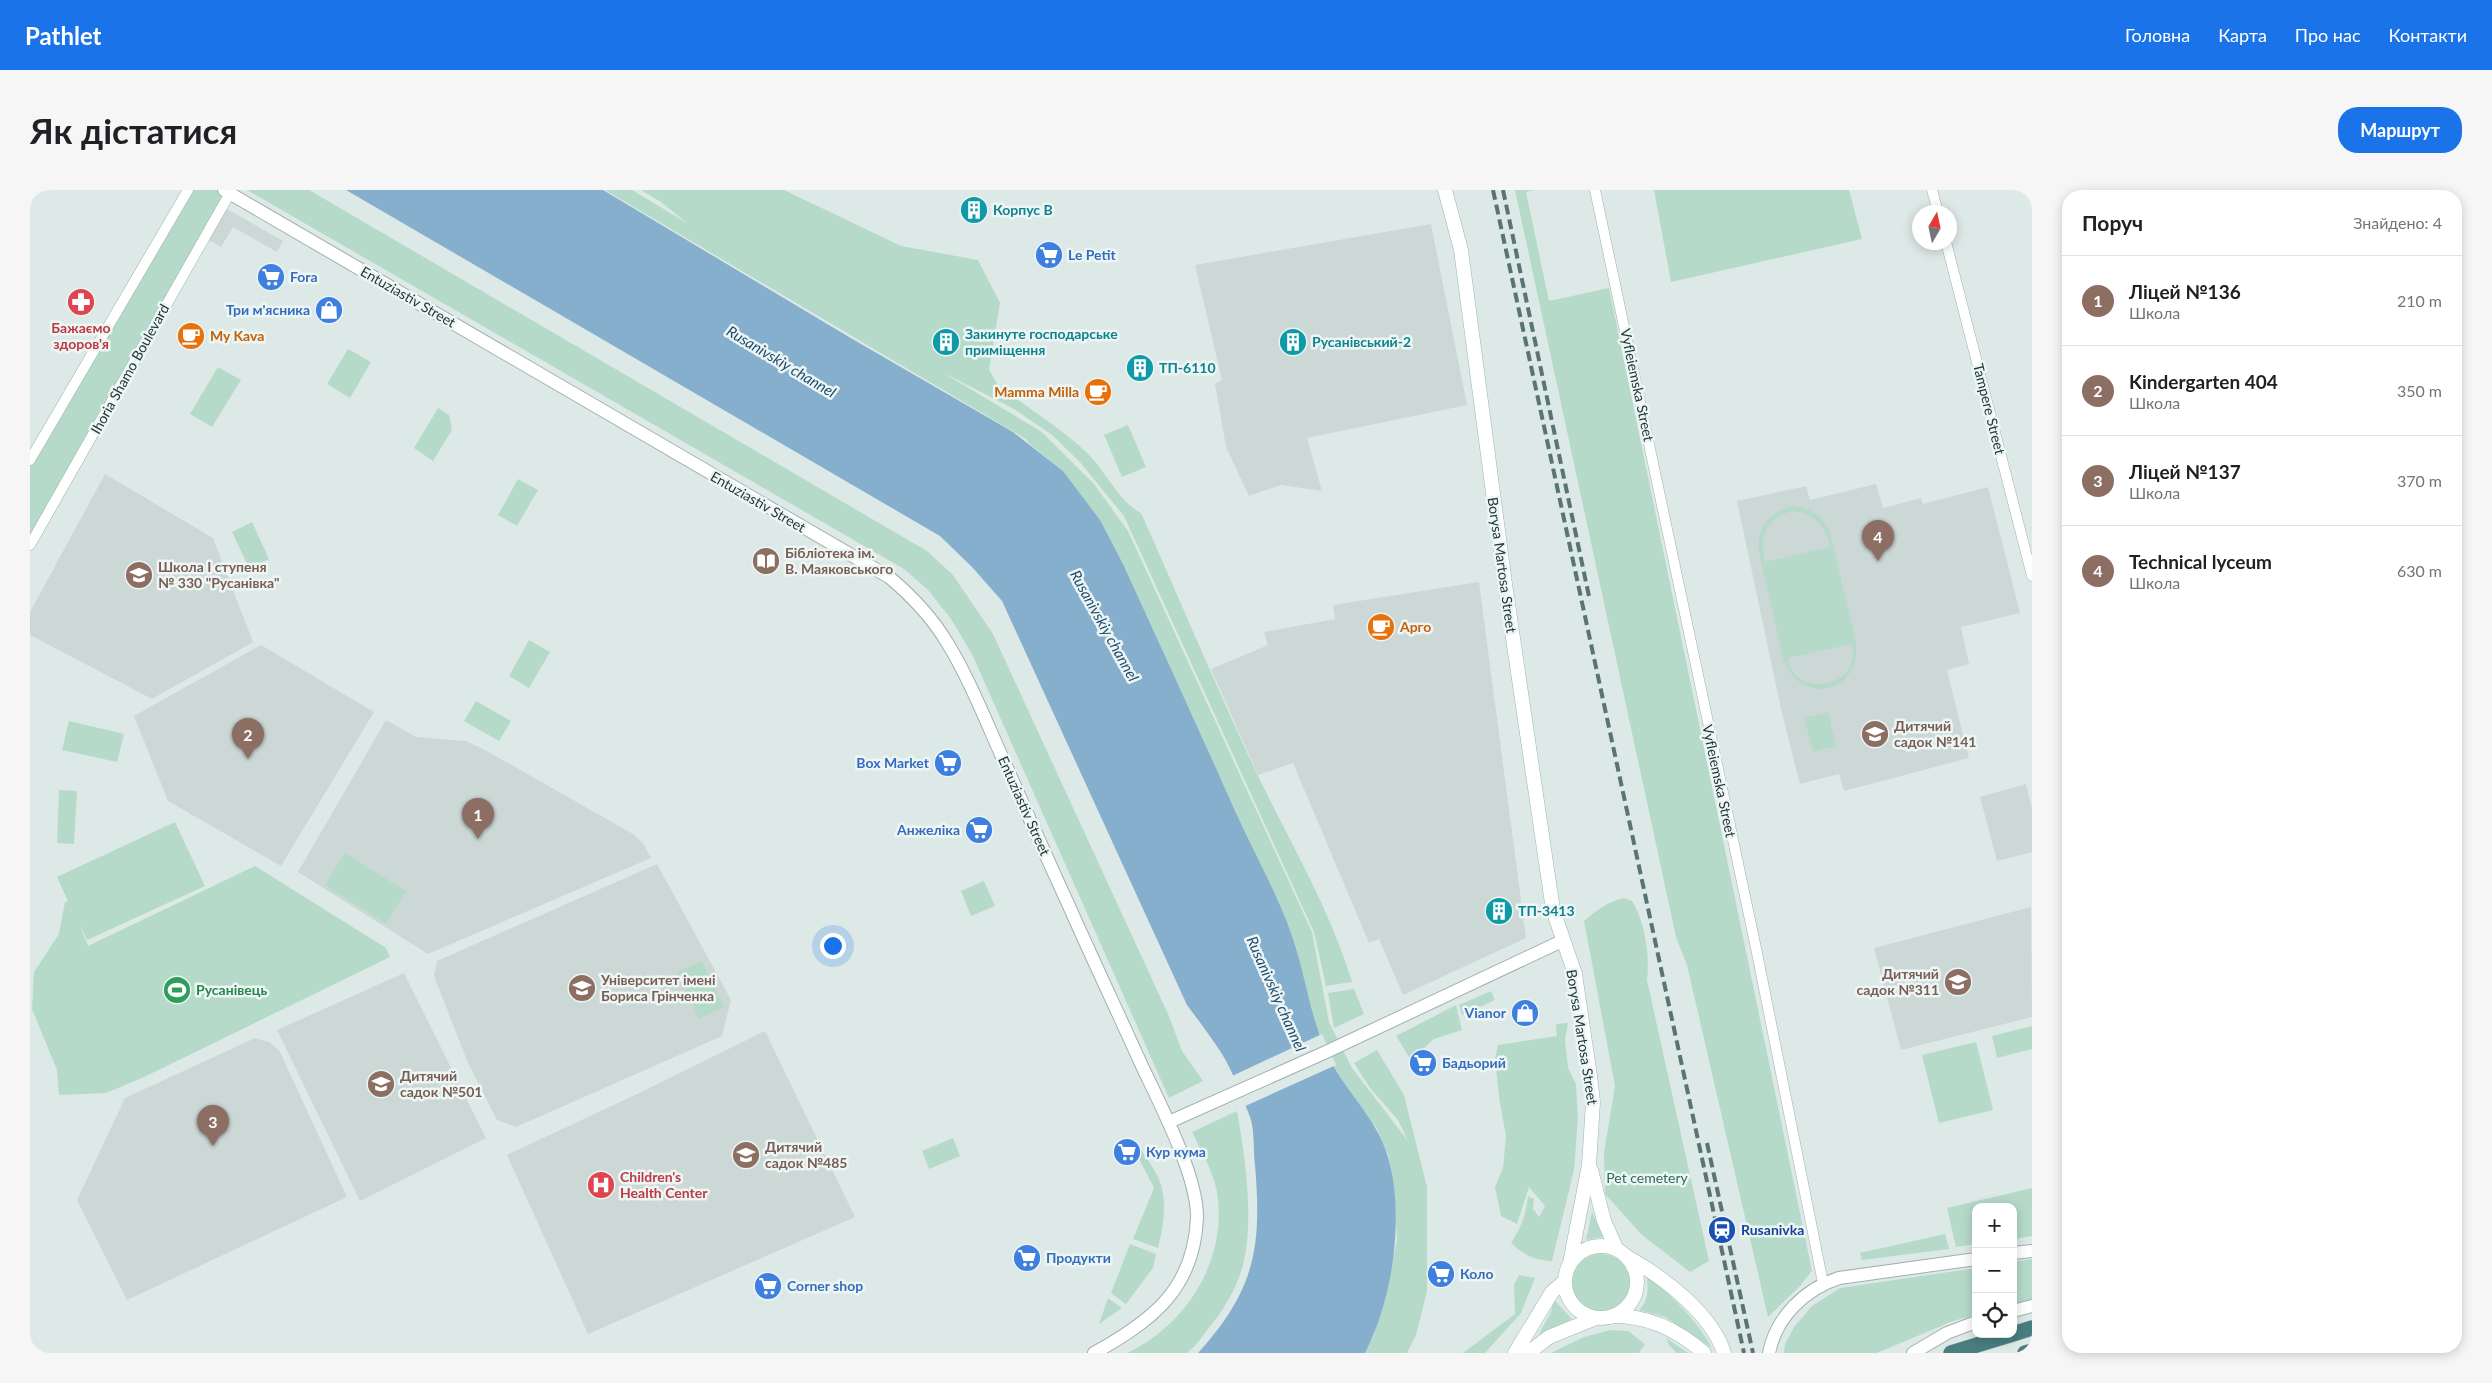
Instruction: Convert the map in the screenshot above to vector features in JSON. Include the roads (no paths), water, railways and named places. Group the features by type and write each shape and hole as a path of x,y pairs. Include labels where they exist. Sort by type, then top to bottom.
{"highway":[{"path":"2017,1333 2032,1328"},
{"path":"1952,1353 2000,1338"},
{"path":"2025,1353 2032,1351"}],"main road":[{"name":"Borysa Martosa Street","path":"1445,190 1461,250 1503,574 1552,910 1575,974 1590,1076 1593,1102 1589,1165 1570,1263"},
{"name":"Borysa Martosa Street","path":"1589,1165 1604,1221 1622,1253"},
{"path":"1596,1318 1577,1310 1568,1296 1565,1281 1570,1263 1577,1255 1596,1246 1622,1253 1655,1272 1675,1288 1710,1328 1724,1353"},
{"path":"1614,1316 1625,1310 1633,1301 1637,1290 1636,1272 1622,1253"},
{"path":"1515,1353 1552,1292 1565,1281"},
{"path":"1528,1353 1549,1336 1596,1318 1630,1316 1664,1326 1691,1342 1704,1353"}],"street":[{"path":"30,460 188,190"},
{"name":"Vyfleiemska Street","path":"1595,190 1756,948 1823,1283"},
{"path":"1932,190 1936,205"},
{"name":"Ihoria Shamo Boulevard","path":"30,545 227,192"},
{"name":"Entuziastiv Street","path":"227,192 889,577 913,596 927,612 949,644 975,697 1069,907 1169,1122 1194,1193 1197,1216 1194,1242 1187,1268 1172,1293 1152,1317 1129,1334 1094,1353"},
{"name":"Tampere Street","path":"1948,250 2032,576"},
{"path":"1169,1122 1200,1106 1374,1029 1562,940"},
{"path":"2017,1253 2032,1251"},
{"path":"1769,1353 1775,1333 1791,1309 1805,1295 1823,1283 1839,1278 1972,1260"},
{"path":"2017,1310 2032,1306"},
{"path":"1913,1353 1947,1333 1972,1324"}],"water":[{"name":"Rusanivskiy channel","path":"346,190 603,190 849,337 1013,432 1063,471 1100,520 1124,566 1280,905 1297,950 1320,1037 1326,1051 1341,1078 1376,1129 1388,1157 1396,1205 1393,1257 1383,1308 1365,1353 1198,1353 1232,1309 1243,1288 1250,1266 1255,1244 1257,1221 1252,1122 1226,1061 1214,1041 1187,1005 1002,601 972,567 940,536"}],"railway":[{"path":"1493,190 1744,1353"},
{"path":"1503,190 1590,601"},
{"path":"1707,1143 1753,1353"}],"place":[{"name":"Корпус В","path":"974,210"},
{"name":"Le Petit","path":"1049,255"},
{"name":"Fora","path":"271,277"},
{"name":"Бажаємо здоров'я","path":"81,302"},
{"name":"Три м'ясника","path":"329,310"},
{"name":"My Kava","path":"191,336"},
{"name":"Закинуте господарське приміщення","path":"946,342"},
{"name":"Русанівський-2","path":"1293,342"},
{"name":"ТП-6110","path":"1140,368"},
{"name":"Mamma Milla","path":"1098,392"},
{"name":"Бібліотека ім. В. Маяковського","path":"766,561"},
{"name":"Technical lyceum","path":"1878,561"},
{"name":"Школа І ступеня № 330 \"Русанівка\"","path":"139,575"},
{"name":"Арго","path":"1381,627"},
{"name":"Дитячий садок №141","path":"1875,734"},
{"name":"Kindergarten 404","path":"248,759"},
{"name":"Box Market","path":"948,763"},
{"name":"Анжеліка","path":"979,830"},
{"name":"Ліцей №136","path":"478,839"},
{"name":"ТП-3413","path":"1499,911"},
{"name":"Дитячий садок №311","path":"1958,982"},
{"name":"Університет імені Бориса Грінченка","path":"582,988"},
{"name":"Русанівець","path":"177,990"},
{"name":"Vianor","path":"1525,1013"},
{"name":"Бадьорий","path":"1423,1063"},
{"name":"Дитячий садок №501","path":"381,1084"},
{"name":"Ліцей №137","path":"213,1146"},
{"name":"Кур кума","path":"1127,1152"},
{"name":"Дитячий садок №485","path":"746,1155"},
{"name":"Children's Health Center","path":"601,1185"},
{"name":"Rusanivka","path":"1722,1230"},
{"name":"Продукти","path":"1027,1258"},
{"name":"Коло","path":"1441,1274"},
{"name":"Corner shop","path":"768,1286"}],"park label":[{"name":"Pet cemetery","path":"1647,1178"}]}
